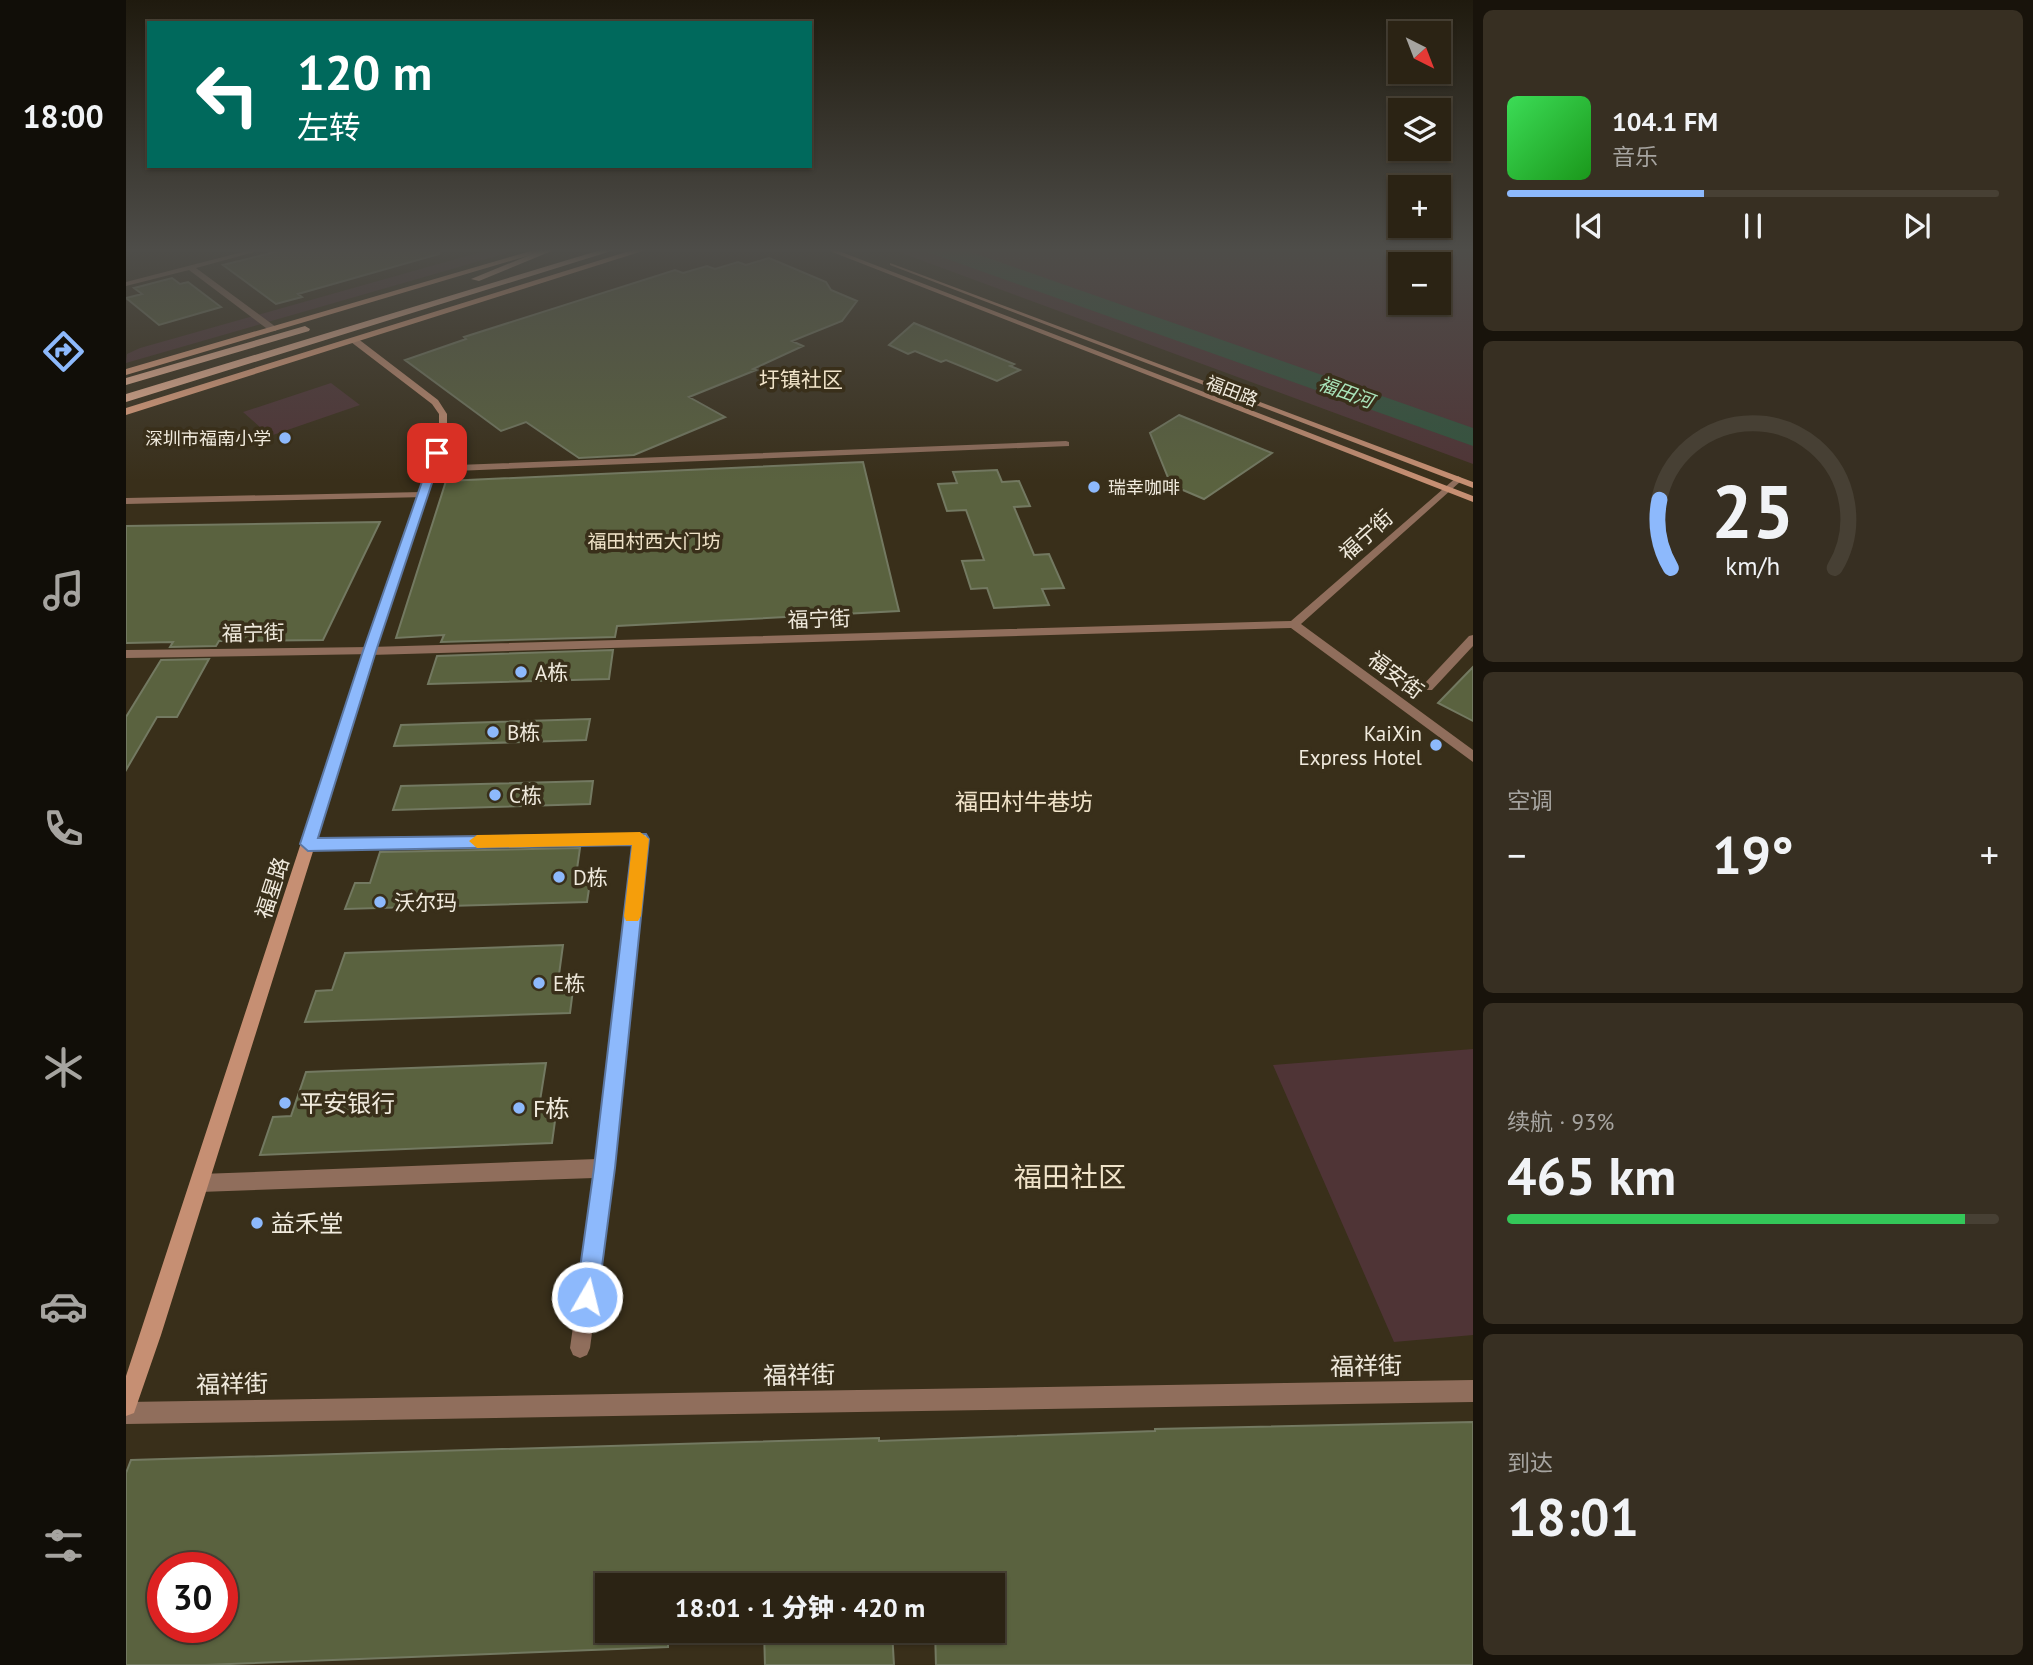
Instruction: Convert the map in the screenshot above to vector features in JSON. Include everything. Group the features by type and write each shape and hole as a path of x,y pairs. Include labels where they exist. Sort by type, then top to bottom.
{"highway":[{"path":"126,382 317,326"},
{"path":"126,400 366,326"},
{"path":"126,400 265,368"}],"main road":[{"path":"126,372 284,326"},
{"path":"126,412 402,326"},
{"name":"福田路","path":"1025,326 1473,499"},
{"name":"福田路","path":"1054,326 1473,485"},
{"name":"福星路","path":"126,1405 200,1183 369,651 445,428 440,408 428,396 354,341"}],"street":[{"path":"269,326 273,329"},
{"path":"431,469 1066,444"},
{"name":"福宁街","path":"126,654 369,651 1294,624 1458,479"},
{"path":"126,501 423,495"},
{"name":"福安街","path":"1294,624 1473,757"},
{"path":"1428,687 1473,639"},
{"path":"308,844 640,839 605,1168 580,1348"},
{"path":"200,1183 605,1168"},
{"name":"福祥街","path":"126,1413 1473,1391"}],"shaded area":[{"path":"219,326 255,326 126,363 127,354"},
{"path":"1098,326 1473,326 1473,464"},
{"path":"331,383 360,405 270,436 243,412"},
{"path":"1473,1049 1473,1335 1394,1342 1273,1065"}],"water":[{"name":"福田河","path":"1135,326 1181,326 1473,428 1473,446"}],"building":[{"path":"500,326 830,326 792,341 803,346 753,369 756,370 689,397 725,417 634,455 579,458 526,422 501,431 405,360 466,339 464,337"},
{"path":"911,326 921,326 1014,364 1010,366 1020,370 997,381 946,360 941,362 915,351 908,354 889,345"},
{"path":"1179,415 1272,453 1204,499 1171,485 1150,433"},
{"path":"863,462 899,611 617,626 615,637 441,642 444,635 396,638 446,481"},
{"path":"997,470 1002,482 1019,481 1030,506 1014,507 1034,555 1049,554 1064,588 1042,589 1049,605 994,608 987,588 971,589 962,561 984,560 966,510 947,511 938,484 957,483 953,472"},
{"path":"380,522 323,640 219,641 216,646 170,647 173,642 126,643 126,526"},
{"name":"A栋","path":"613,650 609,679 428,684 437,656"},
{"path":"209,659 177,717 157,717 126,770 126,717 161,660"},
{"path":"1473,667 1473,721 1438,703"},
{"name":"B栋","path":"590,719 586,740 394,746 401,725"},
{"name":"C栋","path":"593,781 590,804 393,810 401,786"},
{"name":"D栋","path":"580,848 576,876 591,876 587,902 345,909 355,883 370,883 380,852"},
{"name":"E栋","path":"563,945 558,982 574,982 570,1013 305,1022 316,991 332,990 345,953"},
{"name":"F栋","path":"546,1063 539,1107 557,1106 552,1143 260,1155 273,1117 291,1116 306,1072"},
{"path":"1473,1422 1473,1665 936,1665 935,1643 1005,1643 1005,1573 595,1573 595,1643 668,1643 668,1647 205,1665 126,1665 126,1473 131,1460 879,1438 879,1441"},
{"path":"764,1643 893,1643 894,1665 765,1665"}],"slow traffic":[{"path":"477,841 640,839 632,916"}],"place":[{"name":"深圳市福南小学","path":"285,438"},
{"name":"瑞幸咖啡","path":"1094,487"},
{"name":"A栋","path":"521,672"},
{"name":"B栋","path":"493,732"},
{"name":"KaiXin Express Hotel","path":"1436,745"},
{"name":"C栋","path":"495,795"},
{"name":"D栋","path":"559,877"},
{"name":"沃尔玛","path":"380,902"},
{"name":"E栋","path":"539,983"},
{"name":"平安银行","path":"285,1103"},
{"name":"F栋","path":"519,1108"},
{"name":"益禾堂","path":"257,1223"}],"district":[{"name":"圩镇社区","path":"801,379"},
{"name":"福田村西大门坊","path":"654,541"},
{"name":"福田村牛巷坊","path":"1024,801"},
{"name":"福田社区","path":"1070,1176"}],"route":[{"path":"437,453 369,651 308,844 640,839 605,1168 587,1297"}]}
